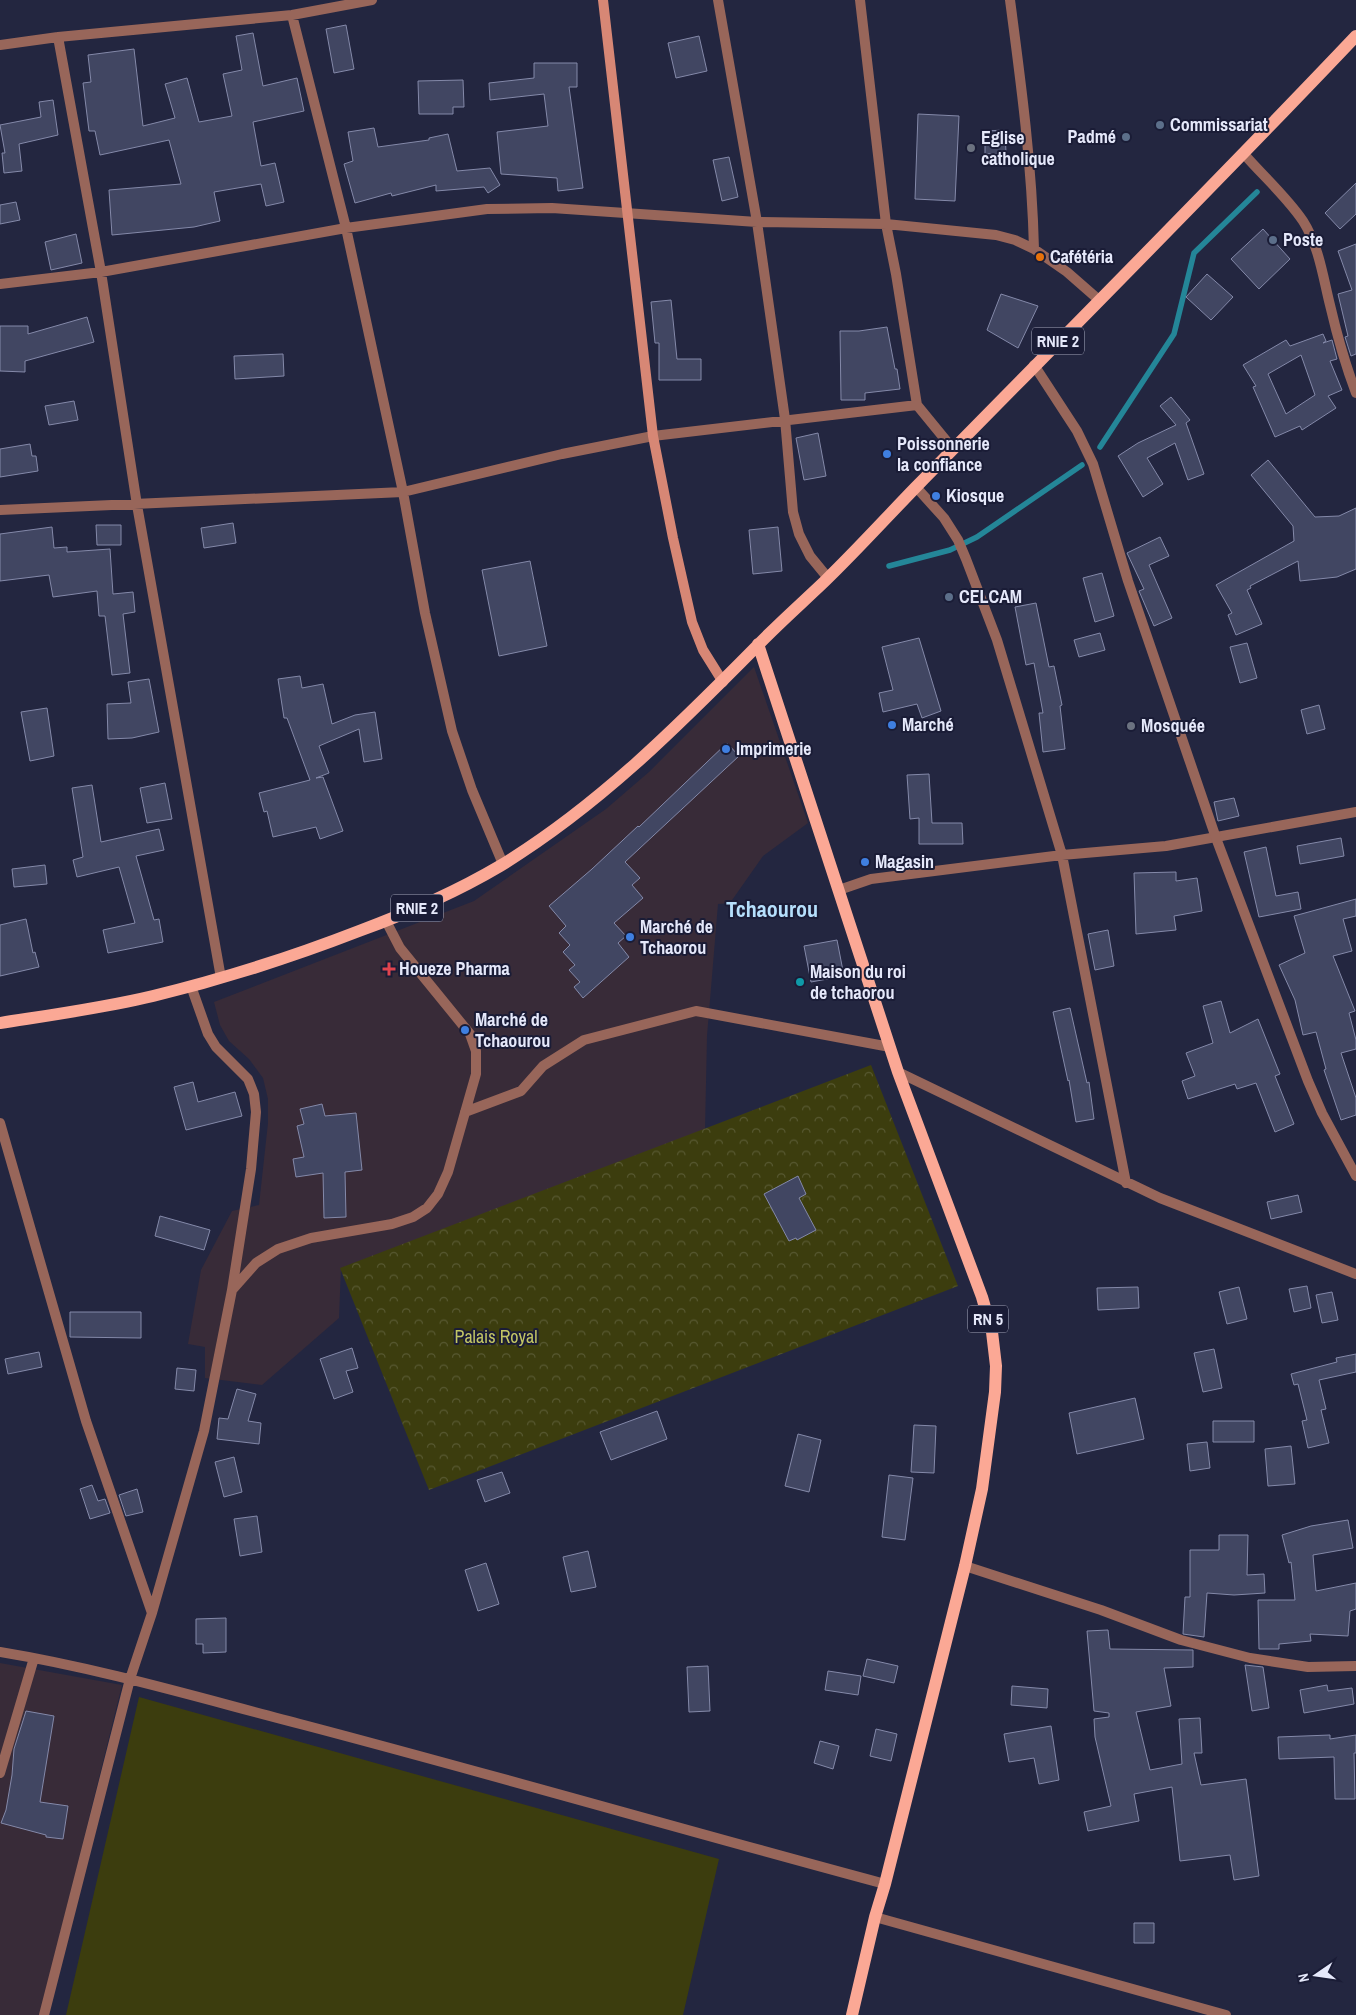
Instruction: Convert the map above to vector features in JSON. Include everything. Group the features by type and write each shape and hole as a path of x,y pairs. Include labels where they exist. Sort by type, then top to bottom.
{"main road":[{"path":"603,0 653,436 672,538 692,622 703,650 723,682"},
{"name":"RNIE 2","path":"0,1023 108,1005 191,986 317,948 427,904 503,864 583,808 620,779 723,682 758,644 828,578 1034,365 1244,154 1356,36"},
{"name":"RN 5","path":"758,644 898,1072 982,1297 992,1332 996,1366 989,1442 982,1489 965,1566 875,1917 852,2015"}],"street":[{"path":"0,45 58,37 292,15 372,0"},
{"path":"718,0 758,222 785,419 793,512 799,534 810,556 828,578"},
{"path":"860,0 886,224 917,405 953,450"},
{"path":"1010,0 1024,106 1033,213 1034,249"},
{"path":"292,15 346,228 403,492 425,614 452,731 472,790 503,864"},
{"path":"58,37 101,272 137,505 221,978"},
{"path":"1244,154 1292,208 1311,237 1318,254 1340,347 1356,393"},
{"path":"0,284 101,272 346,228 487,209 552,208 758,222 886,224 996,235 1015,240 1034,249 1067,272 1098,300"},
{"path":"1034,365 1077,431 1093,464 1128,581 1216,838 1308,1081 1322,1113 1356,1176"},
{"path":"0,510 403,492 562,454 653,436 917,405"},
{"path":"916,487 944,518 958,540 966,559 996,640 1062,855 1126,1182"},
{"path":"839,890 871,879 1216,838 1356,812"},
{"path":"232,1290 256,1263 278,1249 312,1238 392,1224 413,1217 427,1208 438,1194 448,1172 476,1074 476,1052 470,1034 400,948 386,921"},
{"path":"44,2015 130,1679 152,1613 204,1431 232,1290 251,1169 256,1112 254,1094 248,1080 216,1047 208,1034 191,986"},
{"path":"465,1112 521,1091 543,1066 584,1040 696,1011 890,1047"},
{"path":"898,1072 1160,1198 1356,1274"},
{"path":"0,1123 86,1421 152,1613"},
{"path":"965,1566 1101,1610 1181,1640 1250,1658 1308,1667 1356,1666"},
{"path":"0,1652 130,1679 452,1764 885,1884"},
{"path":"0,1773 34,1658"},
{"path":"875,1917 1226,2015"}],"shaded area":[{"name":"Marché de Tchaourou","path":"754,667 808,823 763,856 730,903 718,904 707,1036 705,1130 341,1268 339,1318 262,1385 205,1378 205,1347 188,1344 201,1270 232,1211 259,1205 268,1123 268,1099 263,1078 249,1059 229,1041 220,1025 214,1002 474,901 606,809 649,772"},
{"path":"0,1663 122,1685 40,2015 0,2015"}],"green space":[{"name":"Palais Royal","path":"871,1065 958,1286 429,1490 340,1268"},
{"path":"139,1697 719,1859 683,2015 66,2015"}],"building":[{"path":"346,25 354,69 334,73 326,29"},
{"path":"253,33 263,86 297,78 304,111 253,122 261,166 275,163 284,202 266,206 261,184 214,192 220,221 194,227 112,235 109,190 181,184 169,140 100,155 95,131 89,131 83,83 91,82 88,55 134,49 143,126 175,118 165,84 187,78 199,122 232,116 223,74 242,70 236,36"},
{"path":"699,36 707,71 676,78 668,43"},
{"path":"534,63 577,63 577,87 569,87 583,188 558,191 557,178 501,174 497,132 548,126 544,94 490,100 489,83 534,78"},
{"path":"463,80 464,107 453,107 453,114 419,114 418,81"},
{"path":"53,100 58,135 19,144 22,171 4,173 2,153 5,153 0,125 41,117 39,102"},
{"path":"918,114 959,116 955,201 915,199"},
{"path":"374,128 378,147 429,140 429,138 448,134 457,171 490,168 500,185 488,193 484,187 436,191 436,185 392,196 391,193 355,203 344,164 353,161 348,132"},
{"path":"1005,130 1006,153 985,154 985,131"},
{"path":"729,157 738,197 722,201 713,160"},
{"path":"1356,183 1356,214 1340,229 1325,213"},
{"path":"16,202 20,220 0,224 0,205"},
{"path":"1263,229 1290,259 1259,289 1231,259"},
{"path":"76,234 82,263 51,270 45,242"},
{"path":"1356,244 1356,354 1351,356 1345,337 1348,336 1338,294 1352,290 1338,251"},
{"path":"1207,274 1233,297 1211,320 1186,297"},
{"path":"1001,294 1038,306 1018,348 987,330"},
{"path":"671,300 677,359 701,359 701,380 659,380 659,343 655,343 651,302"},
{"path":"87,317 94,342 25,361 25,372 0,371 0,326 28,326 28,334"},
{"path":"887,327 900,389 865,393 865,400 841,400 840,331 859,331"},
{"path":"1323,334 1326,341 1323,343 1332,340 1337,359 1330,361 1342,390 1328,396 1336,408 1302,430 1300,426 1275,437 1253,387 1256,386 1243,365 1286,340 1290,346","holes":["1301,355 1315,395 1286,414 1268,374"]},
{"path":"283,354 284,376 235,379 234,356"},
{"path":"1171,397 1190,420 1186,423 1204,474 1188,480 1175,443 1147,458 1163,484 1143,497 1118,456 1138,443 1176,425 1160,406"},
{"path":"74,401 78,420 49,425 45,406"},
{"path":"818,433 826,476 804,480 796,438"},
{"path":"30,444 32,456 36,456 38,471 0,477 0,449"},
{"path":"1268,460 1315,517 1339,516 1356,508 1356,569 1337,577 1300,581 1298,561 1250,586 1251,588 1247,590 1262,624 1236,635 1228,615 1232,613 1216,585 1294,541 1293,526 1251,475"},
{"path":"233,523 236,543 204,548 201,528"},
{"path":"96,525 121,525 121,545 97,545"},
{"path":"52,527 54,548 67,547 67,552 110,549 113,594 133,592 135,612 123,614 130,673 112,675 105,616 99,616 97,591 53,597 49,575 0,581 0,534"},
{"path":"778,527 782,571 753,574 749,530"},
{"path":"1160,537 1169,556 1149,565 1172,618 1154,626 1139,591 1144,589 1127,553"},
{"path":"530,561 547,646 499,656 482,570"},
{"path":"1102,573 1114,616 1095,622 1083,578"},
{"path":"1036,603 1049,667 1054,666 1062,705 1060,706 1065,749 1043,752 1039,713 1043,713 1034,663 1026,665 1015,607"},
{"path":"1100,633 1105,650 1079,657 1074,640"},
{"path":"919,638 941,711 922,718 917,704 883,712 879,693 893,690 882,647"},
{"path":"1247,643 1257,678 1240,683 1230,647"},
{"path":"300,676 302,688 323,684 332,724 355,715 375,712 382,759 364,762 359,729 319,746 329,773 316,778 323,777 343,831 320,839 316,827 273,837 267,811 264,812 259,793 310,780 287,718 284,718 278,679"},
{"path":"149,679 159,732 132,738 108,739 107,704 131,703 128,682"},
{"path":"1319,705 1325,729 1307,734 1301,710"},
{"path":"47,708 54,756 30,761 21,712"},
{"path":"727,743 739,756 625,862 640,878 632,885 643,898 614,923 626,936 618,943 629,957 583,998 574,987 580,982 569,970 575,965 563,952 570,945 559,933 566,926 549,906 639,827"},
{"path":"929,774 932,823 962,823 963,844 919,844 919,818 910,819 907,775"},
{"path":"165,783 172,819 147,823 140,788"},
{"path":"92,785 101,842 159,829 164,850 136,856 154,920 159,919 163,942 108,953 103,930 135,923 119,867 77,877 73,860 83,857 72,788"},
{"path":"1234,798 1239,816 1218,821 1214,802"},
{"path":"1341,838 1344,856 1300,864 1297,846"},
{"path":"1266,847 1276,896 1298,892 1301,909 1259,917 1244,852"},
{"path":"45,865 47,884 14,887 12,869"},
{"path":"1176,872 1176,881 1197,878 1202,911 1174,916 1176,930 1136,934 1134,873"},
{"path":"1356,899 1356,916 1343,919 1352,951 1333,956 1355,1011 1349,1013 1356,1040 1356,1049 1341,1053 1356,1098 1356,1115 1341,1120 1324,1070 1326,1069 1316,1032 1303,1035 1295,1000 1279,965 1305,953 1294,916"},
{"path":"26,919 33,953 35,952 39,967 0,976 0,925"},
{"path":"1108,930 1114,966 1095,970 1088,934"},
{"path":"837,940 844,976 811,982 804,946"},
{"path":"1221,1001 1230,1033 1258,1019 1280,1074 1275,1076 1294,1124 1275,1132 1256,1083 1237,1089 1235,1084 1188,1099 1182,1081 1195,1076 1186,1053 1213,1043 1203,1006"},
{"path":"1070,1008 1087,1083 1089,1082 1094,1119 1076,1122 1069,1080 1053,1012"},
{"path":"193,1082 198,1102 235,1092 242,1116 186,1130 174,1087"},
{"path":"322,1104 325,1116 356,1113 362,1170 345,1172 346,1217 324,1218 323,1173 296,1177 293,1159 304,1157 297,1126 304,1124 300,1109"},
{"path":"798,1176 806,1194 799,1198 816,1230 797,1240 796,1238 789,1241 764,1194"},
{"path":"1298,1195 1302,1212 1271,1219 1267,1202"},
{"path":"160,1216 210,1230 204,1250 155,1236"},
{"path":"1307,1286 1311,1308 1294,1312 1289,1289"},
{"path":"1138,1287 1139,1308 1098,1310 1097,1288"},
{"path":"1239,1287 1247,1319 1227,1324 1219,1292"},
{"path":"1332,1292 1338,1320 1322,1323 1316,1295"},
{"path":"70,1312 141,1312 141,1338 70,1337"},
{"path":"352,1348 358,1368 346,1371 353,1392 334,1399 320,1359"},
{"path":"1214,1349 1222,1388 1203,1392 1194,1353"},
{"path":"39,1352 42,1367 8,1374 5,1359"},
{"path":"1356,1354 1356,1372 1319,1380 1326,1409 1321,1410 1329,1443 1308,1448 1302,1421 1307,1420 1298,1384 1294,1385 1291,1374 1337,1362 1336,1358"},
{"path":"177,1368 196,1370 194,1391 175,1389"},
{"path":"237,1389 256,1394 248,1421 261,1423 259,1444 217,1439 219,1418 228,1419"},
{"path":"1135,1398 1144,1439 1077,1454 1069,1413"},
{"path":"657,1411 667,1439 611,1460 600,1432"},
{"path":"1213,1421 1254,1421 1254,1442 1213,1442"},
{"path":"914,1425 936,1426 934,1473 911,1472"},
{"path":"798,1434 821,1440 809,1492 785,1486"},
{"path":"1207,1442 1210,1468 1190,1471 1187,1444"},
{"path":"1291,1446 1295,1484 1268,1486 1265,1449"},
{"path":"234,1457 242,1492 224,1497 215,1462"},
{"path":"502,1472 510,1493 485,1502 477,1480"},
{"path":"889,1475 913,1478 905,1540 882,1537"},
{"path":"92,1485 98,1501 105,1499 110,1513 90,1519 80,1489"},
{"path":"137,1489 143,1512 126,1516 119,1495"},
{"path":"257,1516 262,1552 240,1556 234,1519"},
{"path":"1348,1520 1353,1548 1313,1555 1316,1591 1356,1583 1356,1609 1350,1611 1348,1636 1310,1634 1311,1641 1279,1644 1279,1649 1259,1649 1258,1600 1295,1600 1291,1562 1289,1563 1282,1535 1311,1526"},
{"path":"1219,1535 1248,1535 1247,1575 1264,1574 1265,1593 1234,1595 1207,1593 1204,1637 1183,1634 1185,1597 1190,1597 1190,1550 1219,1550"},
{"path":"588,1551 596,1587 571,1592 563,1557"},
{"path":"486,1563 499,1604 478,1611 465,1570"},
{"path":"226,1618 226,1652 203,1653 203,1644 196,1644 196,1619"},
{"path":"1108,1630 1110,1649 1193,1650 1193,1667 1164,1668 1171,1706 1136,1712 1150,1770 1182,1764 1179,1719 1200,1718 1202,1753 1194,1753 1201,1785 1246,1779 1259,1876 1234,1880 1230,1855 1180,1861 1172,1787 1134,1794 1139,1821 1088,1831 1084,1812 1111,1806 1095,1737 1094,1719 1109,1717 1109,1713 1094,1711 1087,1631"},
{"path":"867,1659 898,1666 894,1683 863,1676"},
{"path":"1245,1665 1263,1667 1269,1708 1252,1711"},
{"path":"708,1666 710,1711 689,1712 687,1667"},
{"path":"828,1671 861,1676 858,1695 825,1690"},
{"path":"1327,1685 1328,1691 1352,1688 1354,1704 1304,1713 1300,1690"},
{"path":"1012,1686 1048,1689 1047,1708 1011,1705"},
{"path":"26,1711 54,1716 40,1802 68,1806 63,1839 46,1837 46,1835 1,1823 6,1810 14,1749"},
{"path":"1051,1726 1059,1780 1039,1784 1034,1758 1009,1762 1004,1734"},
{"path":"876,1729 897,1734 891,1761 870,1756"},
{"path":"1330,1735 1330,1739 1356,1735 1356,1753 1354,1753 1355,1799 1335,1799 1334,1757 1279,1759 1278,1737"},
{"path":"820,1741 839,1746 833,1769 814,1763"},
{"path":"1134,1923 1154,1923 1154,1943 1134,1943"}],"waterway":[{"path":"1100,447 1174,334 1194,253 1257,192"},
{"path":"889,566 950,550 977,537 1082,465"}],"place":[{"name":"Commissariat","path":"1160,125"},
{"name":"Padmé","path":"1126,137"},
{"name":"Eglise catholique","path":"971,148"},
{"name":"Poste","path":"1273,240"},
{"name":"Cafétéria","path":"1040,257"},
{"name":"Poissonnerie la confiance","path":"887,454"},
{"name":"Kiosque","path":"936,496"},
{"name":"CELCAM","path":"949,597"},
{"name":"Marché","path":"892,725"},
{"name":"Mosquée","path":"1131,726"},
{"name":"Imprimerie","path":"726,749"},
{"name":"Magasin","path":"865,862"},
{"name":"Marché de Tchaorou","path":"630,937"},
{"name":"Houeze Pharma","path":"389,969"},
{"name":"Maison du roi de tchaorou","path":"800,982"},
{"name":"Marché de Tchaourou","path":"465,1030"}],"district":[{"name":"Tchaourou","path":"772,909"}]}
